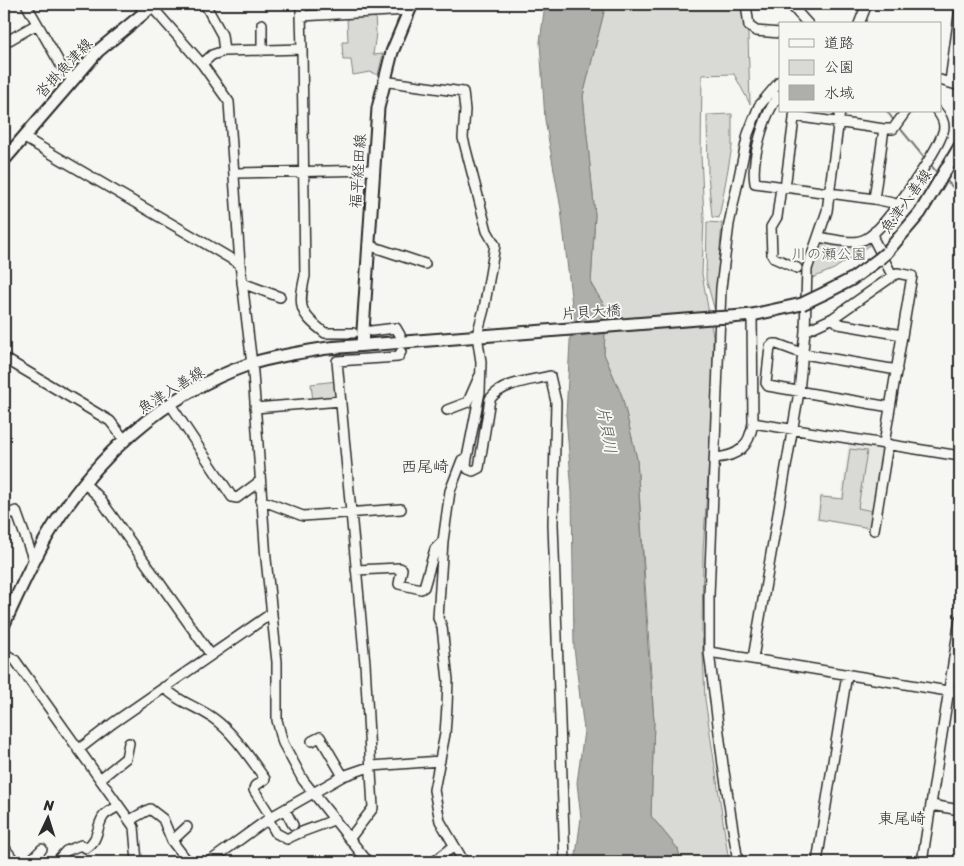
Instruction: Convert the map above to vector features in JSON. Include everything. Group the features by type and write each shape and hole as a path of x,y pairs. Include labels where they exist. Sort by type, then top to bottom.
{"main road":[{"name":"沓掛魚津線","path":"4,160 98,51 148,6"},
{"name":"福平経田線","path":"362,345 378,108 383,81 392,52 411,7"},
{"name":"魚津入善線","path":"706,319 752,315 802,304 852,278 882,256 914,220 960,146"},
{"name":"片貝大橋","path":"481,335 706,319"},
{"name":"魚津入善線","path":"4,624 6,612 48,534 84,484 124,439 170,404 202,385 251,364 292,354 362,345 481,335"}],"street":[{"path":"26,4 63,69 72,79"},
{"path":"206,4 222,35 224,52"},
{"path":"301,4 305,276 300,300 304,312 325,333 353,333"},
{"path":"746,4 749,26 756,31 779,33"},
{"path":"790,4 806,22"},
{"path":"859,22 864,5"},
{"path":"148,6 202,64 229,102 240,264 251,364 261,500 277,662 277,720 283,742 303,780 368,862"},
{"path":"959,6 945,80 960,86"},
{"path":"301,16 411,7"},
{"path":"4,43 37,24"},
{"path":"262,24 262,50"},
{"path":"202,64 212,55 224,52 302,50"},
{"path":"383,81 462,92 465,110 463,138 487,231 495,245 484,309 481,335 480,392 467,458 466,465 468,469 473,471 479,468 490,399 494,393 504,387 550,376 556,402 554,524 565,862"},
{"path":"738,862 723,765 709,652 709,596 721,288 729,224 748,134 759,106 779,82"},
{"path":"779,96 769,110 753,172 755,184 828,195 874,199 893,204 896,207"},
{"path":"753,658 799,392 804,354 807,269 827,211 840,112"},
{"path":"797,268 774,258 772,255 772,227 777,217 783,188 794,113 839,122 894,129 905,112"},
{"path":"818,237 858,242 869,238 896,207 943,133 944,124 938,112"},
{"path":"874,199 884,129"},
{"path":"23,136 240,264"},
{"path":"235,173 373,170"},
{"path":"875,231 873,238 892,276"},
{"path":"368,245 425,264"},
{"path":"805,331 833,318 897,272 912,276 890,407 874,530"},
{"path":"242,283 280,297"},
{"path":"715,458 730,457 744,449 751,438 753,423 752,315"},
{"path":"833,318 839,324 902,335"},
{"path":"371,331 396,328 400,335"},
{"path":"890,407 768,386 766,383 770,347 773,344 777,344 804,354 897,370"},
{"path":"350,838 373,808 372,766 352,513 337,361 398,357 401,352"},
{"path":"4,358 110,421 124,439"},
{"path":"447,410 468,402 479,377"},
{"path":"255,408 342,401"},
{"path":"170,404 232,497 237,498 260,481"},
{"path":"753,423 960,456"},
{"path":"464,862 440,821 434,790 445,734 448,689 442,627 438,618 443,541 454,475 462,460 467,458"},
{"path":"84,484 98,496 210,655"},
{"path":"261,500 303,516 401,509"},
{"path":"4,516 16,511 34,561"},
{"path":"356,570 402,568 399,584 421,589 424,587 435,549 443,541"},
{"path":"78,750 164,687 272,613"},
{"path":"922,862 960,619"},
{"path":"709,652 960,692"},
{"path":"4,653 15,660 130,820 136,832 137,862"},
{"path":"817,862 847,674"},
{"path":"164,687 174,698 214,719 242,746 265,779 255,786 254,790 276,833 287,839 297,833 317,828 335,819"},
{"path":"312,741 320,737 344,776"},
{"path":"100,779 126,758 129,743"},
{"path":"209,862 269,818 344,776 372,766 440,761"},
{"path":"931,805 960,810"},
{"path":"56,862 66,851 82,845 88,847 92,844 97,838 102,818 119,806"},
{"path":"130,820 150,809 166,823 172,842 188,862"},
{"path":"285,810 293,826"},
{"path":"172,842 187,826"},
{"path":"434,862 454,846"},
{"path":"4,847 15,862"},
{"path":"29,862 42,849"}],"shaded area":[{"path":"849,441 885,447 872,529 816,520 820,495 841,498"}],"green space":[{"path":"606,4 741,4 748,35 750,104 734,74 702,75 701,155 704,218 702,274 713,336 713,400 703,551 702,631 705,699 729,862 681,862 678,849 651,816 654,721 637,459 622,396 604,354 606,308 591,284 595,215 583,96"},
{"path":"375,14 376,33 373,55 383,54 378,75 370,72 353,75 351,60 343,60 342,42 348,42 347,17"},
{"path":"732,114 732,147 719,218 712,217 708,174 707,115"},
{"path":"707,222 722,223 715,311 706,279"},
{"name":"川の瀬公園","path":"818,237 871,244 834,269 805,281"},
{"path":"337,381 338,396 332,399 313,401 311,384"},
{"path":"850,449 867,451 858,508 872,511 870,528 818,519 821,497 843,499"}],"water":[{"name":"片貝川","path":"545,4 606,4 583,96 595,215 591,284 606,308 604,354 622,396 637,459 654,721 651,816 678,849 681,862 575,862 581,818 577,783 584,731 574,647 572,493 566,415 572,305 561,209 545,120 540,42"}],"waterway":[{"path":"888,112 894,121"},
{"path":"899,127 926,160"},
{"path":"929,163 939,175"},
{"path":"945,179 960,195"},
{"path":"5,856 10,862"}],"tunnel":[{"path":"335,334 337,361"}],"district":[{"name":"西尾崎","path":"425,466"},
{"name":"東尾崎","path":"902,818"}]}
